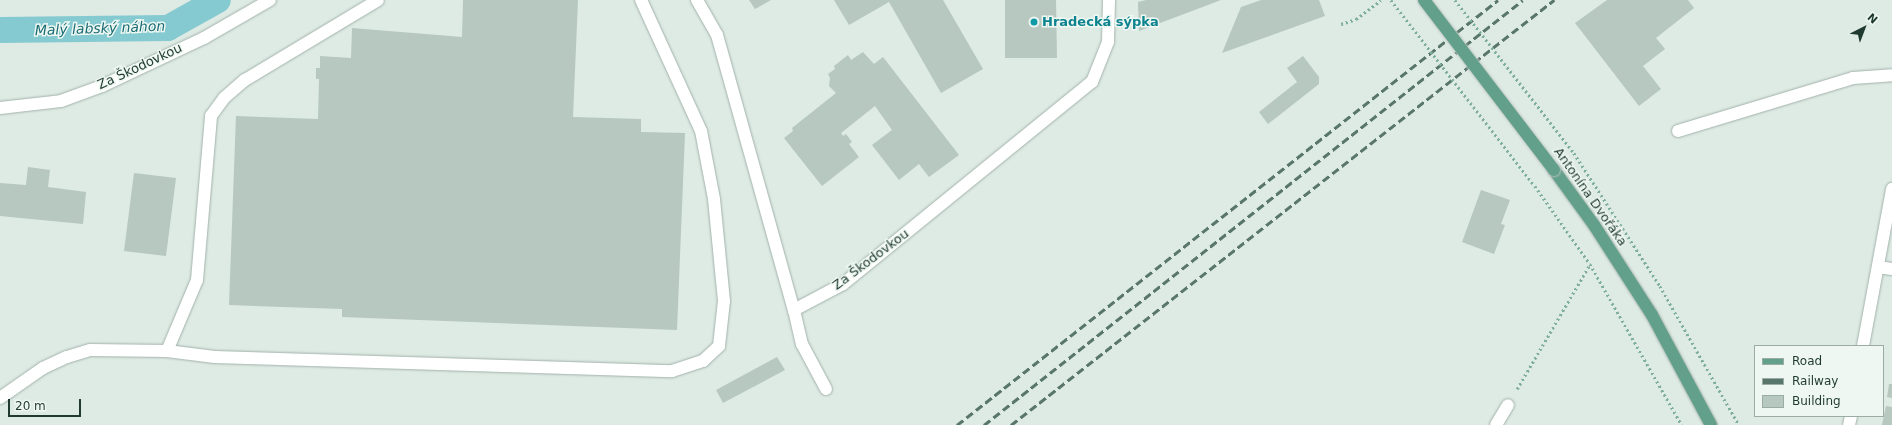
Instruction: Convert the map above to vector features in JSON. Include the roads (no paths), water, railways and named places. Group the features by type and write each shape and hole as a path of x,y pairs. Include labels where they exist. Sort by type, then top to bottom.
{"main road":[{"name":"Antonína Dvořáka","path":"1424,0 1554,170 1594,225 1652,315 1711,425"}],"street":[{"name":"Za Škodovkou","path":"0,108 61,101 102,86 204,38 270,0"},
{"path":"167,351 197,280 211,116 224,98 245,80 378,0"},
{"path":"0,398 44,368 66,357 90,350 167,351 215,357 672,371 703,361 719,346 724,301 714,199 701,131 640,0"},
{"path":"697,0 717,35 794,310 802,344 826,389"},
{"name":"Za Škodovkou","path":"794,310 843,284 1092,82 1108,42 1109,0"},
{"path":"1678,131 1853,78 1892,75"},
{"path":"1863,345 1892,189"},
{"path":"1878,267 1892,269"},
{"path":"1496,425 1508,405"}],"waterway":[{"name":"Malý labský náhon","path":"0,30 168,28 218,0"}],"railway":[{"path":"957,425 1498,0"},
{"path":"984,425 1523,0"},
{"path":"1011,425 1554,0"}],"place":[{"name":"Hradecká sýpka","path":"1034,22"}]}
